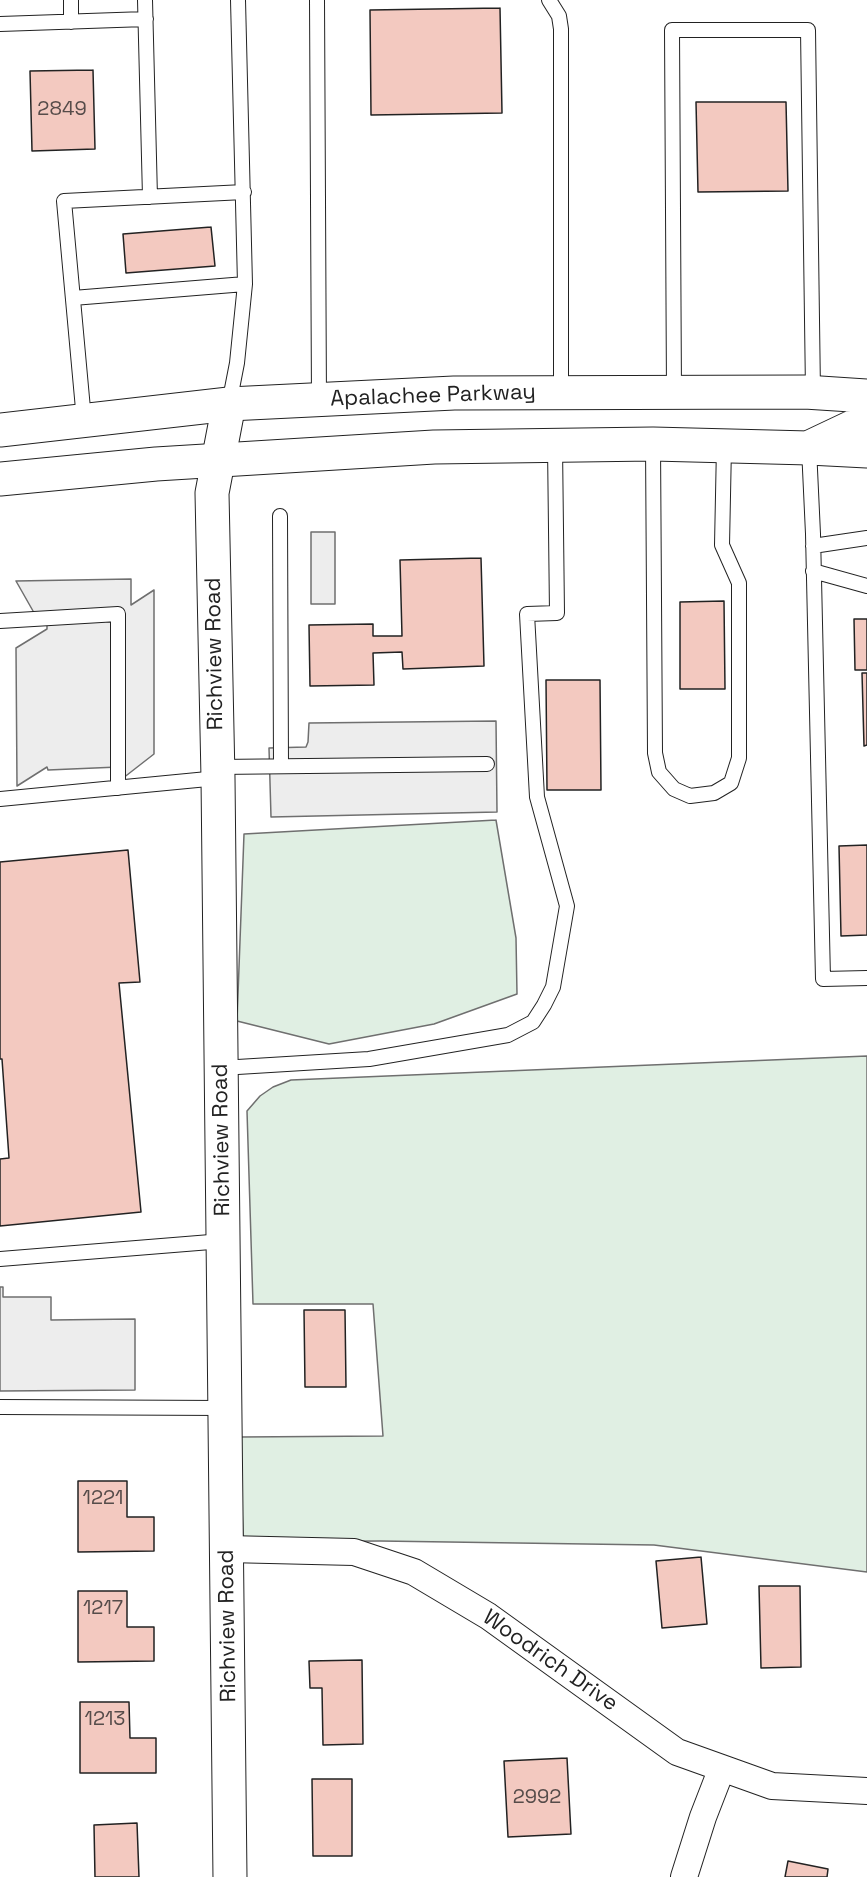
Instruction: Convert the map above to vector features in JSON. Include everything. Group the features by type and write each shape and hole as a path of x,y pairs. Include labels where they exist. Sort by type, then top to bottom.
{"main road":[{"name":"Apalachee Parkway","path":"0,430 229,404 454,393 813,392 867,396"},
{"name":"Richview Road","path":"229,404 212,494 218,772 230,1877"},
{"path":"809,448 867,420"},
{"path":"0,479 219,460 434,447 653,444 867,451"}],"street":[{"name":"Woodrich Drive","path":"227,1549 354,1552 414,1572 488,1616 677,1752 772,1786 867,1791"},
{"path":"684,1877 703,1817 722,1768"}],"lane":[{"path":"71,0 71,22"},
{"path":"145,0 150,197"},
{"path":"229,404 237,363 245,284 238,0"},
{"path":"317,0 319,400"},
{"path":"549,0 559,16 561,29 561,393"},
{"path":"0,24 146,19"},
{"path":"674,393 672,30 808,30 813,392"},
{"path":"84,420 64,201 243,192"},
{"path":"73,298 245,284"},
{"path":"653,444 655,753 659,771 674,789 690,796 714,793 731,783 739,758 739,583 722,545 724,446"},
{"path":"221,1068 369,1059 508,1035 532,1022 544,1005 553,987 567,906 537,797 527,614 557,613 555,446"},
{"path":"809,448 823,979 867,978"},
{"path":"280,516 281,766"},
{"path":"813,546 867,538"},
{"path":"813,571 867,586"},
{"path":"0,621 118,614 118,788"},
{"path":"0,799 118,788 218,772 281,766 487,764"},
{"path":"0,1258 223,1241"},
{"path":"0,1407 225,1408"}],"green space":[{"path":"496,820 516,938 517,994 434,1024 329,1044 237,1021 244,834"},
{"path":"867,1056 867,1572 654,1545 380,1541 243,1542 240,1437 383,1436 373,1304 253,1304 247,1111 260,1096 273,1087 291,1080"}],"shaded area":[{"path":"311,532 335,532 335,604 311,604"},
{"path":"131,579 131,605 154,590 154,754 118,782 118,767 48,770 47,767 17,786 16,648 47,629 47,619 37,618 16,581"},
{"path":"496,721 497,812 271,817 269,748 306,747 309,723"},
{"path":"0,1287 3,1287 3,1297 51,1297 51,1320 135,1319 135,1390 0,1391"}],"building":[{"path":"500,8 502,113 371,115 370,10"},
{"path":"93,70 95,149 32,151 30,71"},
{"path":"696,102 786,102 788,191 698,192"},
{"path":"211,227 215,266 126,273 123,234"},
{"path":"481,558 484,666 403,669 402,652 373,653 374,685 310,686 309,625 373,624 373,636 402,636 400,560"},
{"path":"724,601 725,689 680,689 680,602"},
{"path":"854,619 867,619 867,670 855,670"},
{"path":"862,673 867,673 867,745 864,746"},
{"path":"546,680 600,680 601,790 547,790"},
{"path":"867,845 867,935 841,936 839,846"},
{"path":"128,850 140,982 119,983 141,1212 0,1226 0,1159 9,1158 2,1059 0,1059 0,862"},
{"path":"304,1310 345,1310 346,1387 305,1387"},
{"path":"78,1481 127,1481 127,1517 154,1517 154,1551 78,1552"},
{"path":"701,1557 707,1624 662,1628 656,1561"},
{"path":"759,1586 800,1586 801,1667 761,1668"},
{"path":"78,1591 127,1591 127,1627 154,1627 154,1661 78,1662"},
{"path":"362,1660 363,1744 323,1745 322,1688 310,1688 309,1661"},
{"path":"80,1702 129,1702 130,1738 156,1738 156,1773 80,1773"},
{"path":"567,1758 571,1834 508,1837 504,1761"},
{"path":"312,1779 352,1779 352,1856 313,1856"},
{"path":"137,1823 139,1877 95,1877 94,1825"},
{"path":"788,1861 828,1869 827,1877 785,1877"}]}
